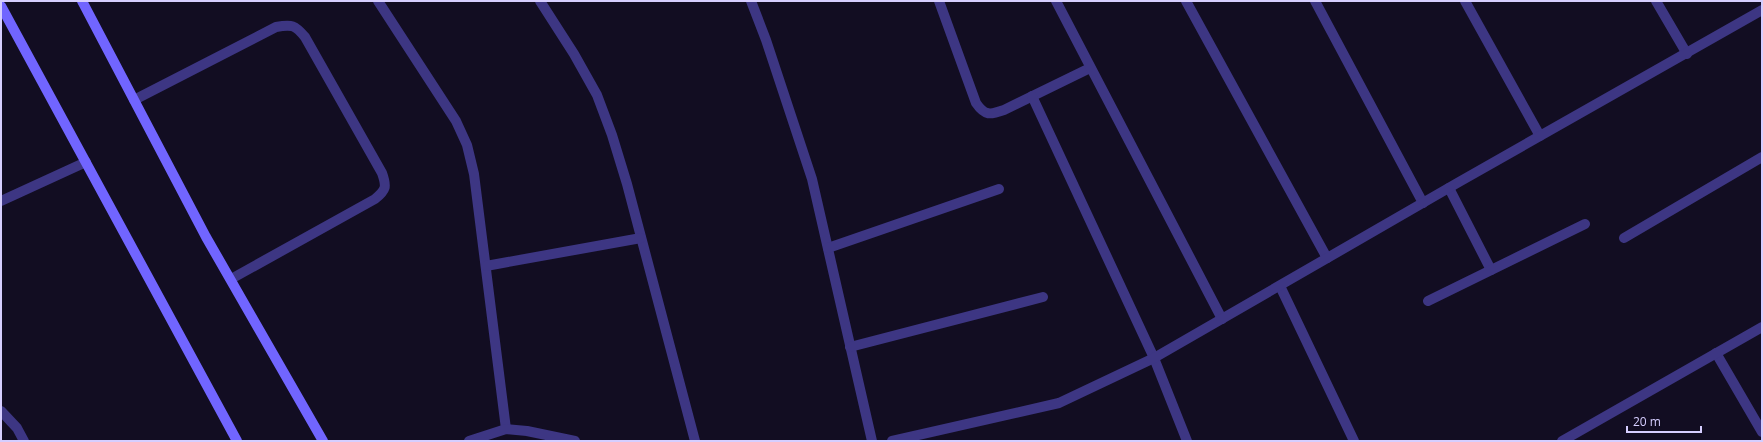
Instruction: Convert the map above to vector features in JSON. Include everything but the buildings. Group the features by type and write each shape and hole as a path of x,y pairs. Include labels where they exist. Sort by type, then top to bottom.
{"street":[{"path":"82,1 206,238 323,441"},
{"path":"378,1 456,121 467,145 474,174 506,429"},
{"path":"540,1 574,54 597,95 627,184 695,441"},
{"path":"751,1 766,40 812,179 872,441"},
{"path":"939,1 976,103 982,111 991,114 998,112 1090,68"},
{"path":"1056,1 1222,319"},
{"path":"1186,1 1327,258"},
{"path":"1315,1 1423,202"},
{"path":"1465,1 1540,136"},
{"path":"1656,1 1687,54"},
{"path":"1,6 237,441"},
{"path":"892,441 1059,403 1154,358 1423,202 1687,54 1762,10"},
{"path":"134,100 276,27 289,24 297,28 305,37 382,173 386,183 383,192 375,199 230,279"},
{"path":"1032,96 1154,358 1187,441"},
{"path":"1624,238 1762,157"},
{"path":"1,201 86,162"},
{"path":"1448,188 1491,270"},
{"path":"828,248 999,189"},
{"path":"1428,301 1585,224"},
{"path":"486,266 641,238"},
{"path":"1280,286 1354,441"},
{"path":"850,347 1043,297"},
{"path":"1562,441 1762,327"},
{"path":"1716,353 1762,432"},
{"path":"1,411 17,428 24,441"},
{"path":"469,441 506,429 526,431 575,441"}]}
